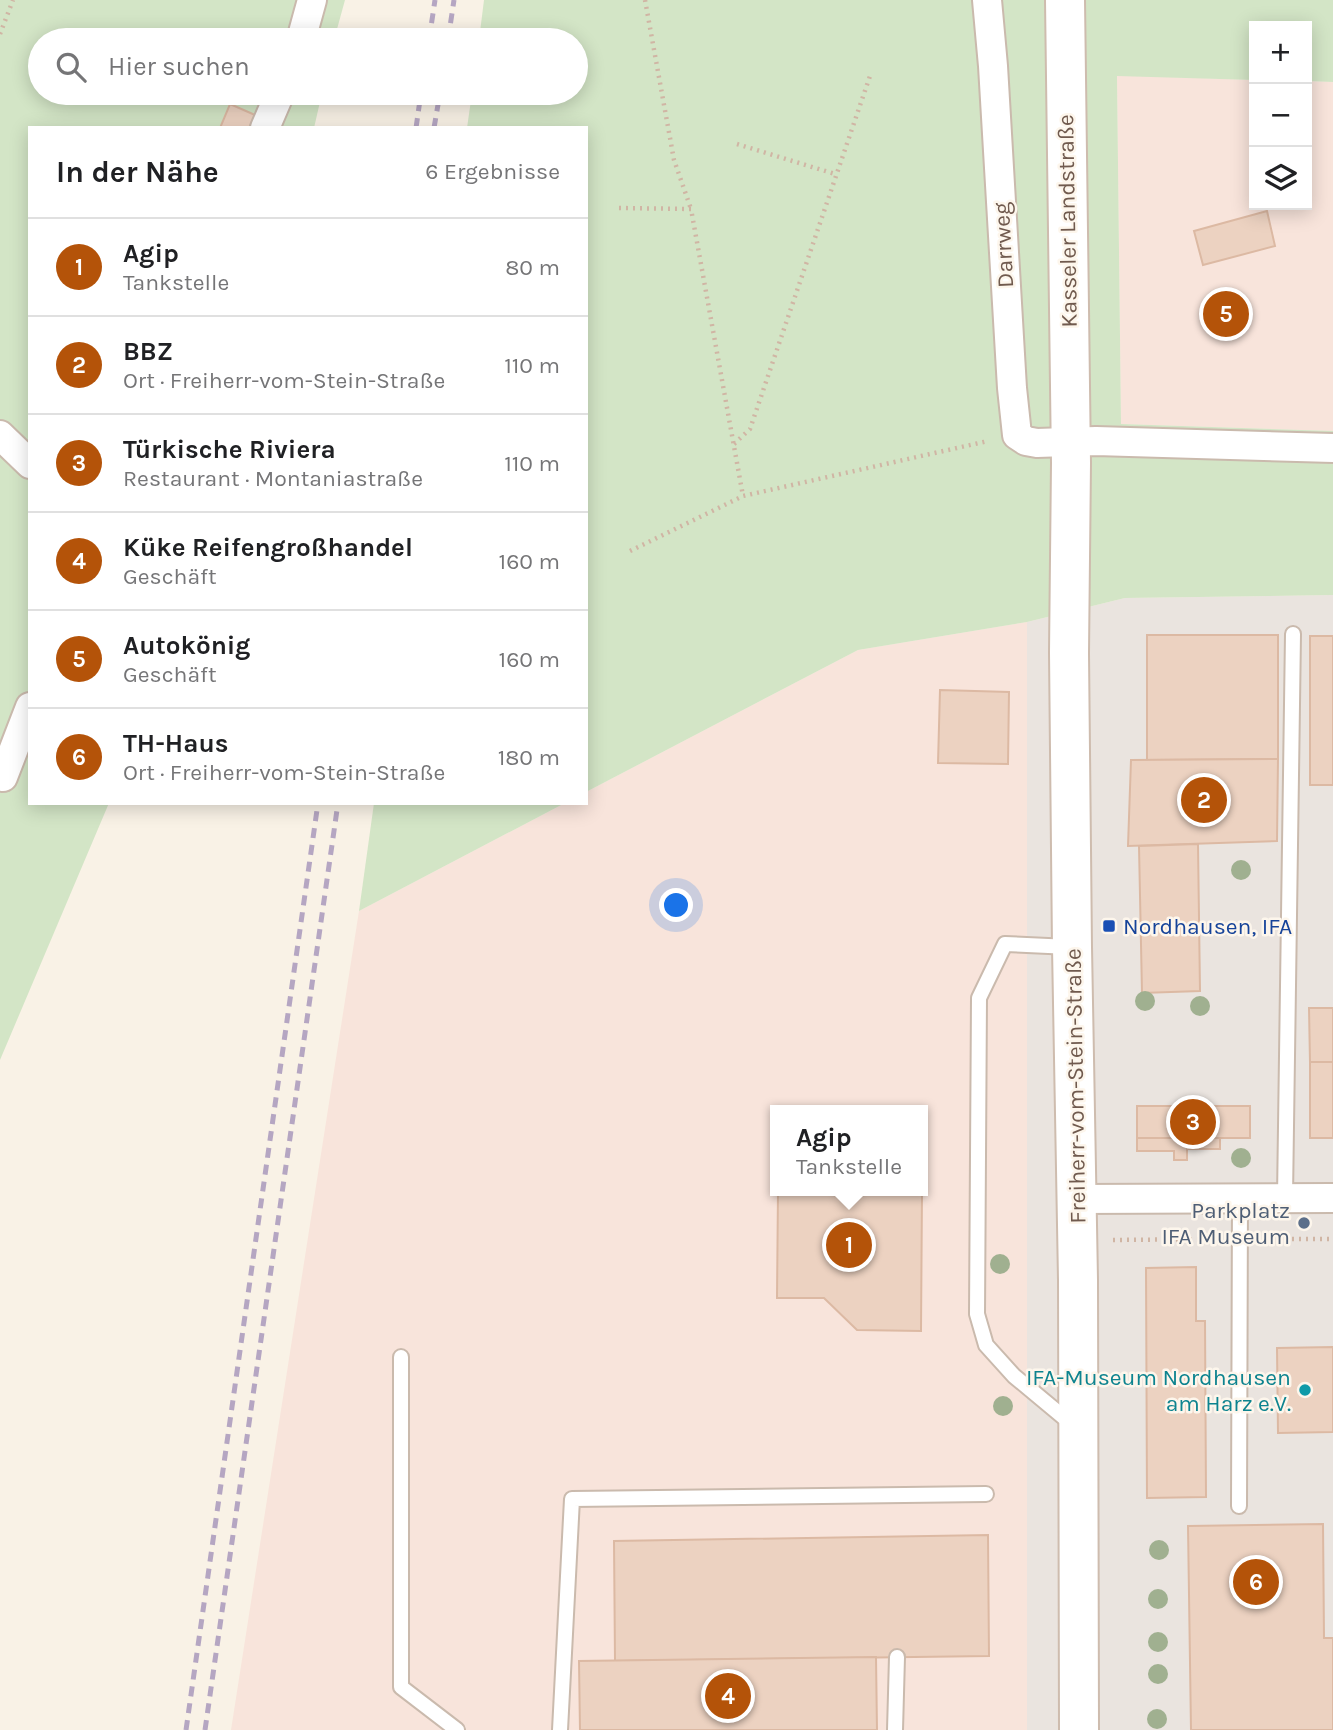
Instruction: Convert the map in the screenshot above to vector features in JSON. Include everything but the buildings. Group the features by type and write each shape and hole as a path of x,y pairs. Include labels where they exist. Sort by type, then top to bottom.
{"main road":[{"name":"Kasseler Landstraße","path":"1065,0 1070,442"},
{"name":"Freiherr-vom-Stein-Straße","path":"1070,442 1069,653 1077,1199 1079,1730"}],"street":[{"path":"304,28 312,0"},
{"name":"Darrweg","path":"986,0 994,79 1017,435"},
{"path":"266,126 275,105"},
{"path":"0,435 28,462"},
{"path":"1017,435 1026,441 1038,443 1096,441 1333,448"},
{"path":"3,777 28,712"},
{"path":"1077,1199 1333,1198"}],"lane":[{"path":"1285,1197 1293,634"},
{"path":"1072,947 1005,944 979,998 977,1314 986,1345 1014,1376 1078,1429"},
{"path":"1240,1198 1240,1506"},
{"path":"401,1357 401,1687 457,1730"},
{"path":"560,1730 572,1499 986,1494"},
{"path":"895,1730 897,1657"}],"path":[{"path":"0,34 13,0"},
{"path":"645,0 674,160 691,209 743,496"},
{"path":"734,444 750,429 870,76"},
{"path":"737,144 835,174"},
{"path":"619,208 691,209"},
{"path":"630,551 743,496 1017,435"}],"shaded area":[{"path":"1117,75 1249,80 1249,210 1312,210 1312,81 1333,82 1333,431 1121,424"},
{"path":"1333,595 1333,1730 1027,1730 1027,622 1125,598"},
{"path":"1027,622 1027,1730 231,1730 359,911 561,805 588,805 588,791 858,650"}],"green space":[{"path":"0,0 345,0 337,28 28,28 28,105 319,105 314,126 28,126 28,805 108,805 0,1060"},
{"path":"484,0 1333,0 1333,82 1312,81 1312,21 1249,21 1249,80 1117,76 1121,424 1333,431 1333,595 1125,598 1027,622 858,650 588,791 588,126 467,126 470,105 588,105 588,28 480,28"},
{"path":"374,805 561,805 359,911"}],"railway":[{"path":"431,28 435,0"},
{"path":"450,28 454,0"},
{"path":"416,126 419,105"},
{"path":"434,126 438,105"},
{"path":"186,1730 318,805"},
{"path":"205,1730 338,805"}],"place":[{"name":"Autokönig","path":"1226,314"},
{"name":"BBZ","path":"1204,800"},
{"name":"Nordhausen, IFA","path":"1109,926"},
{"name":"Türkische Riviera","path":"1193,1122"},
{"name":"Parkplatz IFA Museum","path":"1304,1223"},
{"name":"Agip","path":"849,1245"},
{"name":"IFA-Museum Nordhausen am Harz e.V.","path":"1305,1390"},
{"name":"TH-Haus","path":"1256,1582"},
{"name":"Küke Reifengroßhandel","path":"728,1696"}]}
